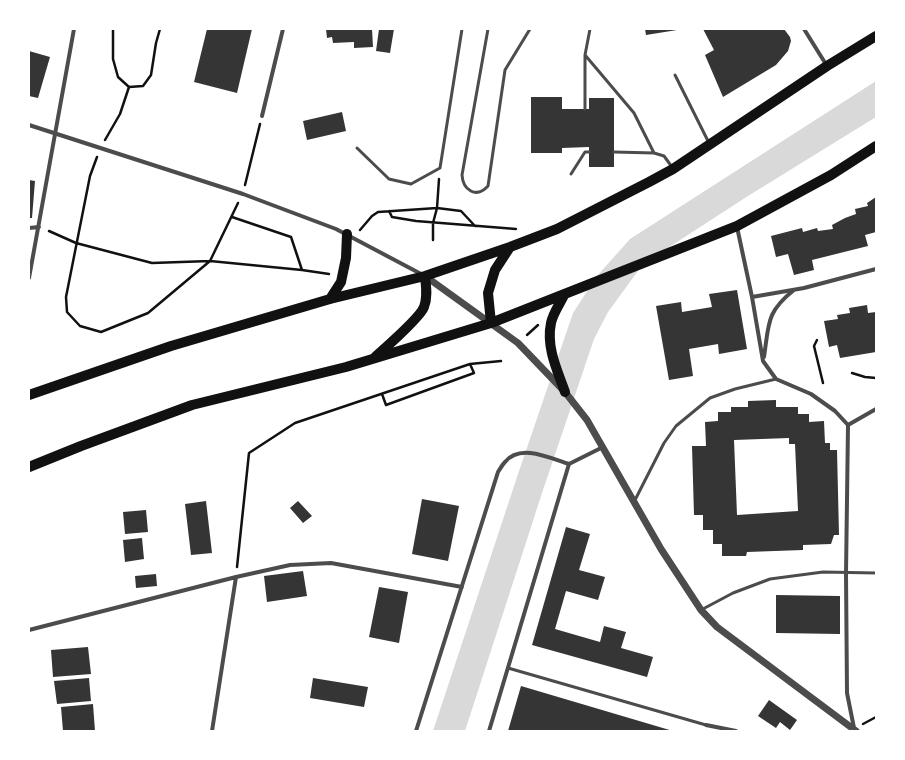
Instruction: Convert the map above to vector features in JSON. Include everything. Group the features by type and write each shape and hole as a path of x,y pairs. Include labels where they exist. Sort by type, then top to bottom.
{"main road":[{"path":"29,395 171,346 330,299 425,276 557,229 673,169 827,66 876,36"},
{"path":"29,467 192,405 309,377 491,323 737,226 831,175 876,146"},
{"path":"330,299 341,282 350,236"},
{"path":"491,323 488,293 495,270 510,247"},
{"path":"373,359 415,319 424,308 426,297 425,276"},
{"path":"564,295 550,323 550,343 552,356 566,392"}],"street":[{"path":"29,278 74,29"},
{"path":"262,116 283,29"},
{"path":"804,29 827,66"},
{"path":"29,125 243,194 336,229 425,276 491,323 518,343 566,392 587,420 661,549 701,610 717,626 855,730"},
{"path":"29,228 39,226"},
{"path":"737,226 752,297 763,361 776,379 811,394 835,411 848,425 846,574 847,693 855,730"},
{"path":"752,297 795,289 876,269"},
{"path":"763,361 768,328 772,314 781,301 795,289"},
{"path":"848,425 876,410"},
{"path":"416,731 498,472 505,461 516,453 531,453 569,464 603,446"},
{"path":"489,731 569,464"},
{"path":"29,630 236,577 290,565 331,563 462,587"},
{"path":"212,731 236,577"},
{"path":"706,725 736,731"}],"lane":[{"path":"357,148 388,179 411,184 440,168 462,29"},
{"path":"488,29 462,175 463,182 467,189 478,193 483,191 488,186 505,70 530,29"},
{"path":"585,109 585,55 590,29"},
{"path":"585,55 634,113 654,153"},
{"path":"675,75 710,144"},
{"path":"572,174 587,152 585,147"},
{"path":"614,152 654,153 664,156 673,169"},
{"path":"634,502 664,443 676,426 710,398 735,389 776,379"},
{"path":"701,610 733,593 770,579 823,572 846,574 876,573"},
{"path":"508,668 706,725"}],"path":[{"path":"113,29 113,59 118,77 128,87 143,86 151,75 156,43 160,29"},
{"path":"128,87 120,114 101,148 90,176 66,297 67,312 80,326 101,332 148,313 210,261 243,194 262,116"},
{"path":"433,240 433,223 438,208 440,168"},
{"path":"350,236 378,212 389,211 438,208 461,211 475,226"},
{"path":"389,211 392,217 416,222 516,229"},
{"path":"232,217 291,237 302,270"},
{"path":"39,226 76,243 152,263 210,261 330,274"},
{"path":"527,335 541,322"},
{"path":"817,340 814,346 823,383"},
{"path":"236,577 249,453 295,423 470,364 501,361"},
{"path":"382,394 386,405 474,373 470,364"},
{"path":"852,373 865,377 876,378"}],"shaded area":[{"path":"876,81 876,117 748,196 643,264 608,312 594,339 542,493 465,731 433,731 573,313 597,276 630,239"}],"building":[{"path":"207,29 252,29 237,93 194,82"},
{"path":"326,29 372,29 373,47 354,48 354,42 333,43 332,37 327,38"},
{"path":"379,29 394,29 390,53 376,51"},
{"path":"645,29 677,29 677,30 646,35"},
{"path":"703,29 784,29 791,41 788,51 776,65 723,97 705,55 714,50"},
{"path":"29,51 50,57 38,98 29,96"},
{"path":"531,97 562,97 562,109 589,109 589,98 614,98 614,167 589,167 589,147 562,148 562,153 531,153"},
{"path":"342,112 346,131 307,140 303,121"},
{"path":"29,180 35,181 32,218 29,218"},
{"path":"876,197 876,232 865,235 868,246 812,260 814,270 794,275 788,254 776,257 771,236 802,228 803,232 817,228 818,231 833,229 832,225 856,214 855,209 868,206 867,203"},
{"path":"737,290 747,349 719,354 718,344 689,349 693,376 669,380 656,306 681,302 682,312 712,307 709,294"},
{"path":"867,305 868,313 876,312 876,352 840,358 837,345 829,347 824,321 838,319 837,315 850,313 849,308"},
{"path":"776,400 776,407 798,407 798,414 809,414 809,422 824,421 825,443 830,443 830,450 837,450 839,535 834,535 831,544 803,545 803,550 747,552 746,556 722,556 722,544 713,544 713,530 703,530 703,515 694,515 692,446 706,446 705,422 718,421 718,412 731,412 731,407 748,407 748,401","holes":["789,438 789,444 795,444 798,511 737,515 734,440"]},
{"path":"422,499 459,506 448,561 412,554"},
{"path":"206,501 212,553 191,555 185,504"},
{"path":"298,501 312,516 303,523 290,508"},
{"path":"146,510 148,532 125,534 123,512"},
{"path":"566,527 590,534 579,570 605,577 598,600 566,591 555,629 600,642 604,626 626,632 621,648 653,657 647,677 532,645"},
{"path":"142,538 144,559 125,562 123,540"},
{"path":"303,571 307,596 267,602 264,576"},
{"path":"156,574 157,586 136,588 135,576"},
{"path":"379,587 408,592 399,643 369,637"},
{"path":"776,595 840,596 840,634 776,633"},
{"path":"88,647 91,674 53,677 51,650"},
{"path":"89,678 91,701 57,704 54,681"},
{"path":"313,678 368,687 364,707 310,698"},
{"path":"521,686 673,731 508,731"},
{"path":"769,700 797,720 790,730 780,722 776,728 758,716"},
{"path":"93,704 95,731 63,731 61,707"}]}
